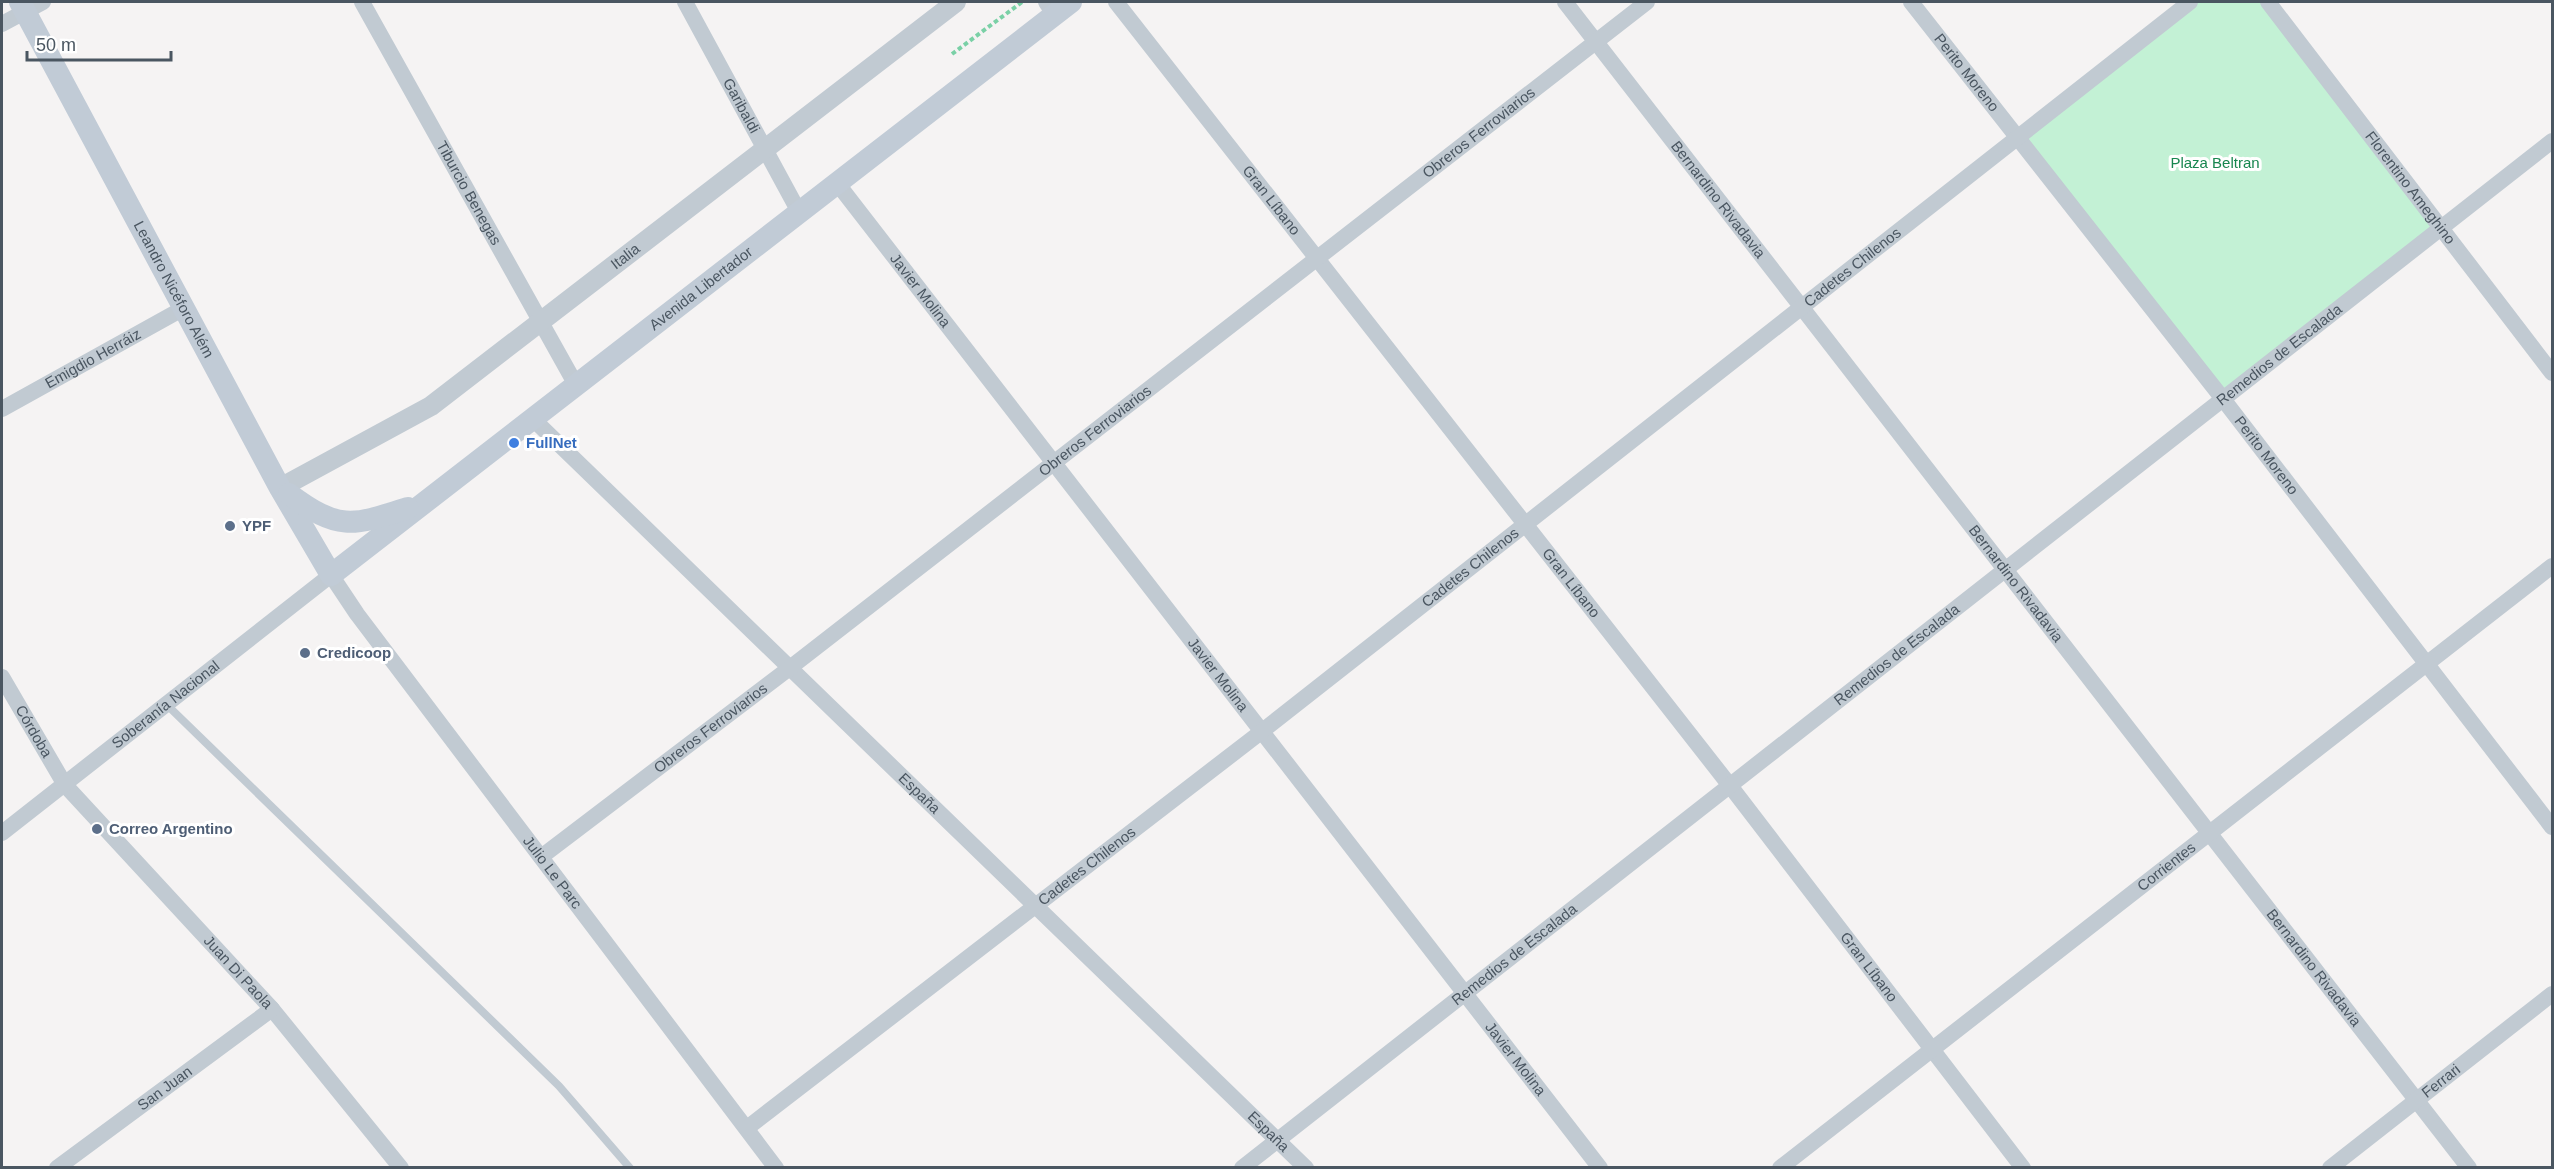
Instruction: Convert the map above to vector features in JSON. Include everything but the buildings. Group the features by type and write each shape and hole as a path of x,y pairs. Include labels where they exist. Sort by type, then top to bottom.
{"main road":[{"name":"Leandro Nicéforo Além","path":"30,5 184,308 280,488 331,575"},
{"name":"Avenida Libertador","path":"331,575 837,183 1057,6"},
{"path":"280,488 314,513 336,522 358,523 424,503"}],"street":[{"name":"Tiburcio Benegas","path":"362,2 576,385"},
{"name":"Garibaldi","path":"685,2 799,212"},
{"name":"Italia","path":"280,488 431,406 956,2"},
{"name":"Gran Líbano","path":"1116,2 1524,526 1731,787 2023,1167"},
{"name":"Bernardino Rivadavia","path":"1565,2 2469,1167"},
{"name":"Obreros Ferroviarios","path":"542,857 791,667 1647,2"},
{"name":"Perito Moreno","path":"1911,2 2223,399 2553,827"},
{"name":"Cadetes Chilenos","path":"747,1128 1261,732 2190,2"},
{"name":"Florentino Ameghino","path":"2268,2 2553,373"},
{"path":"2,24 30,5"},
{"name":"Remedios de Escalada","path":"1242,1167 1731,787 2005,569 2553,141"},
{"name":"Javier Molina","path":"837,183 1600,1167"},
{"name":"Emigdio Herráiz","path":"2,409 184,308"},
{"name":"España","path":"534,419 1306,1167"},
{"name":"Corrientes","path":"1780,1167 2553,566"},
{"name":"Soberanía Nacional","path":"2,833 331,575"},
{"name":"Julio Le Parc","path":"331,575 357,614 776,1167"},
{"name":"Córdoba","path":"2,677 65,785"},
{"name":"Juan Di Paola","path":"65,785 272,1009 401,1167"},
{"name":"Ferrari","path":"2330,1167 2553,994"},
{"name":"San Juan","path":"57,1167 272,1009"}],"lane":[{"path":"167,705 559,1086 630,1167"}],"path":[{"path":"952,54 1022,2"}],"green space":[{"name":"Plaza Beltran","path":"2190,2 2268,2 2441,228 2223,399 2017,139"}],"place":[{"name":"FullNet","path":"514,443"},
{"name":"YPF","path":"230,526"},
{"name":"Credicoop","path":"305,653"},
{"name":"Correo Argentino","path":"97,829"}]}
